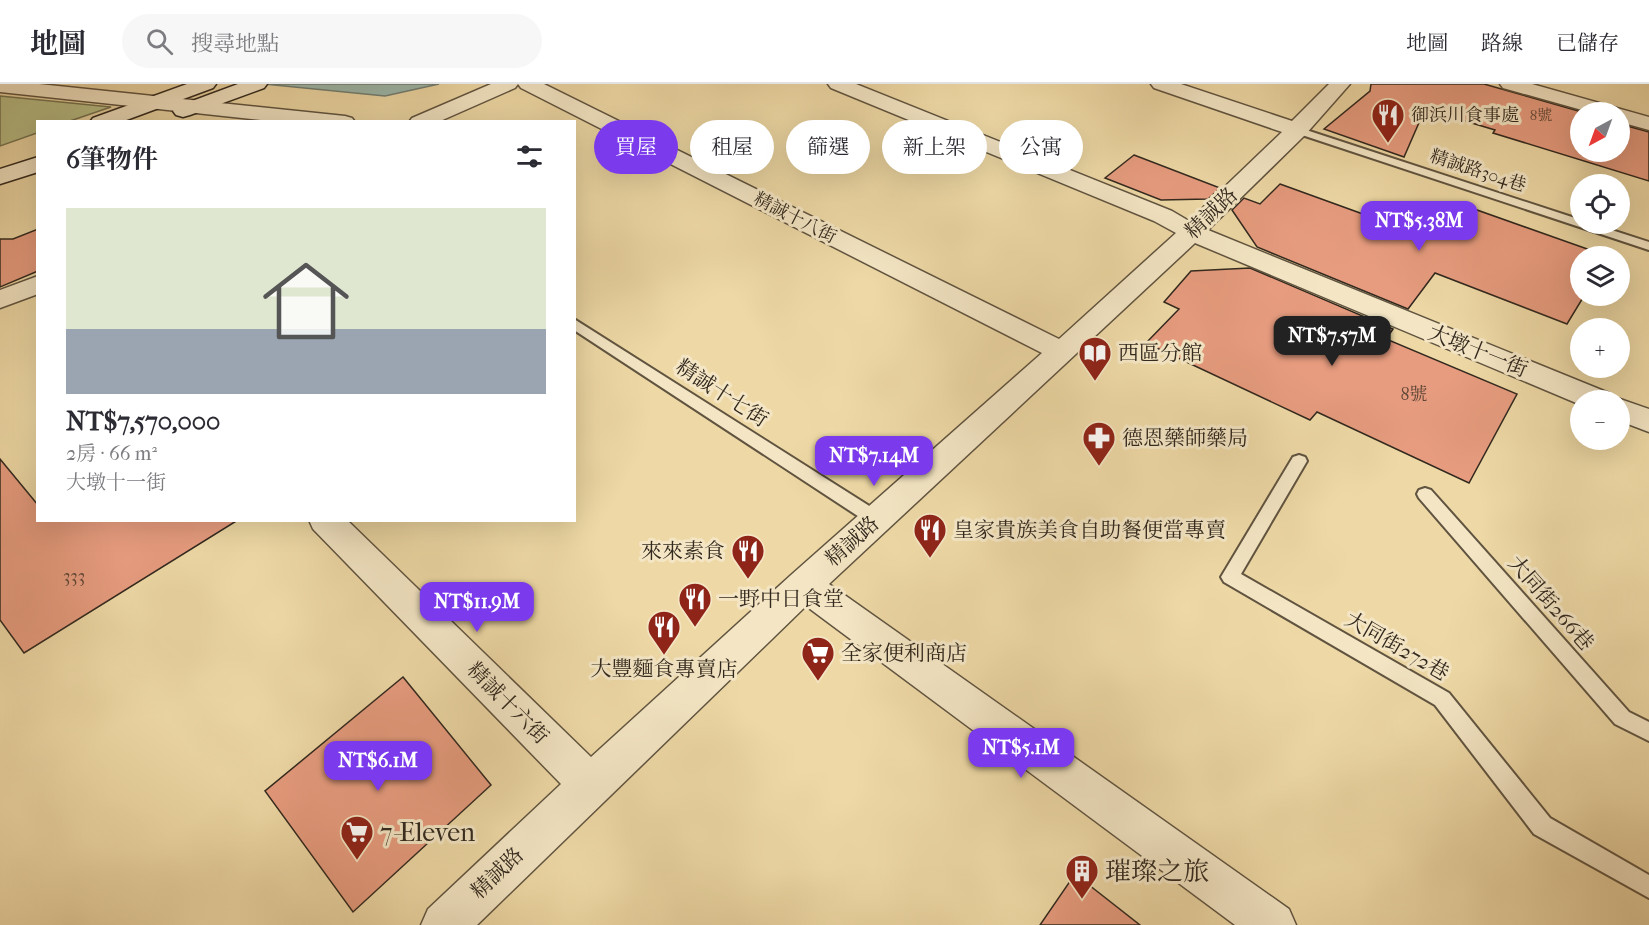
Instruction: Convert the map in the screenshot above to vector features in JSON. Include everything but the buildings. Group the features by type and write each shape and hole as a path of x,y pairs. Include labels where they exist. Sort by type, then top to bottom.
{"street":[{"path":"0,86 154,112 206,84"},
{"path":"424,120 508,84"},
{"name":"精誠十八街","path":"528,84 1061,351"},
{"name":"大墩十一街","path":"838,84 1163,216 1191,232 1574,390"},
{"path":"1161,84 1297,130"},
{"name":"精誠路","path":"444,925 804,585 1191,232 1297,130 1340,84"},
{"path":"1510,84 1574,102"},
{"path":"111,120 195,106 249,87"},
{"path":"195,106 326,120"},
{"path":"1630,118 1649,124"},
{"path":"0,156 36,144"},
{"path":"0,177 36,165"},
{"path":"0,300 36,285"},
{"path":"1630,414 1649,421"},
{"name":"精誠十六街","path":"327,522 590,785"},
{"path":"804,585 1274,925"}],"lane":[{"name":"精誠路304巷","path":"1297,130 1649,246"},
{"name":"精誠十七街","path":"576,323 876,519"},
{"name":"大同街272巷","path":"1299,461 1230,578 1442,699 1542,826 1649,887"},
{"name":"大同街266巷","path":"1425,494 1622,718 1649,732"}],"green space":[{"path":"0,96 111,107 73,120 36,120 36,133 0,146"}],"shaded area":[{"path":"264,84 439,84 385,96"}],"place":[{"name":"御浜川食事處","path":"1388,144"},
{"name":"西區分館","path":"1095,382"},
{"name":"德恩藥師藥局","path":"1099,467"},
{"name":"皇家貴族美食自助餐便當專賣","path":"930,559"},
{"name":"來來素食","path":"748,580"},
{"name":"一野中日食堂","path":"695,628"},
{"name":"大豐麵食專賣店","path":"664,656"},
{"name":"全家便利商店","path":"818,682"},
{"name":"7-Eleven","path":"357,861"},
{"name":"璀璨之旅","path":"1082,900"}]}
